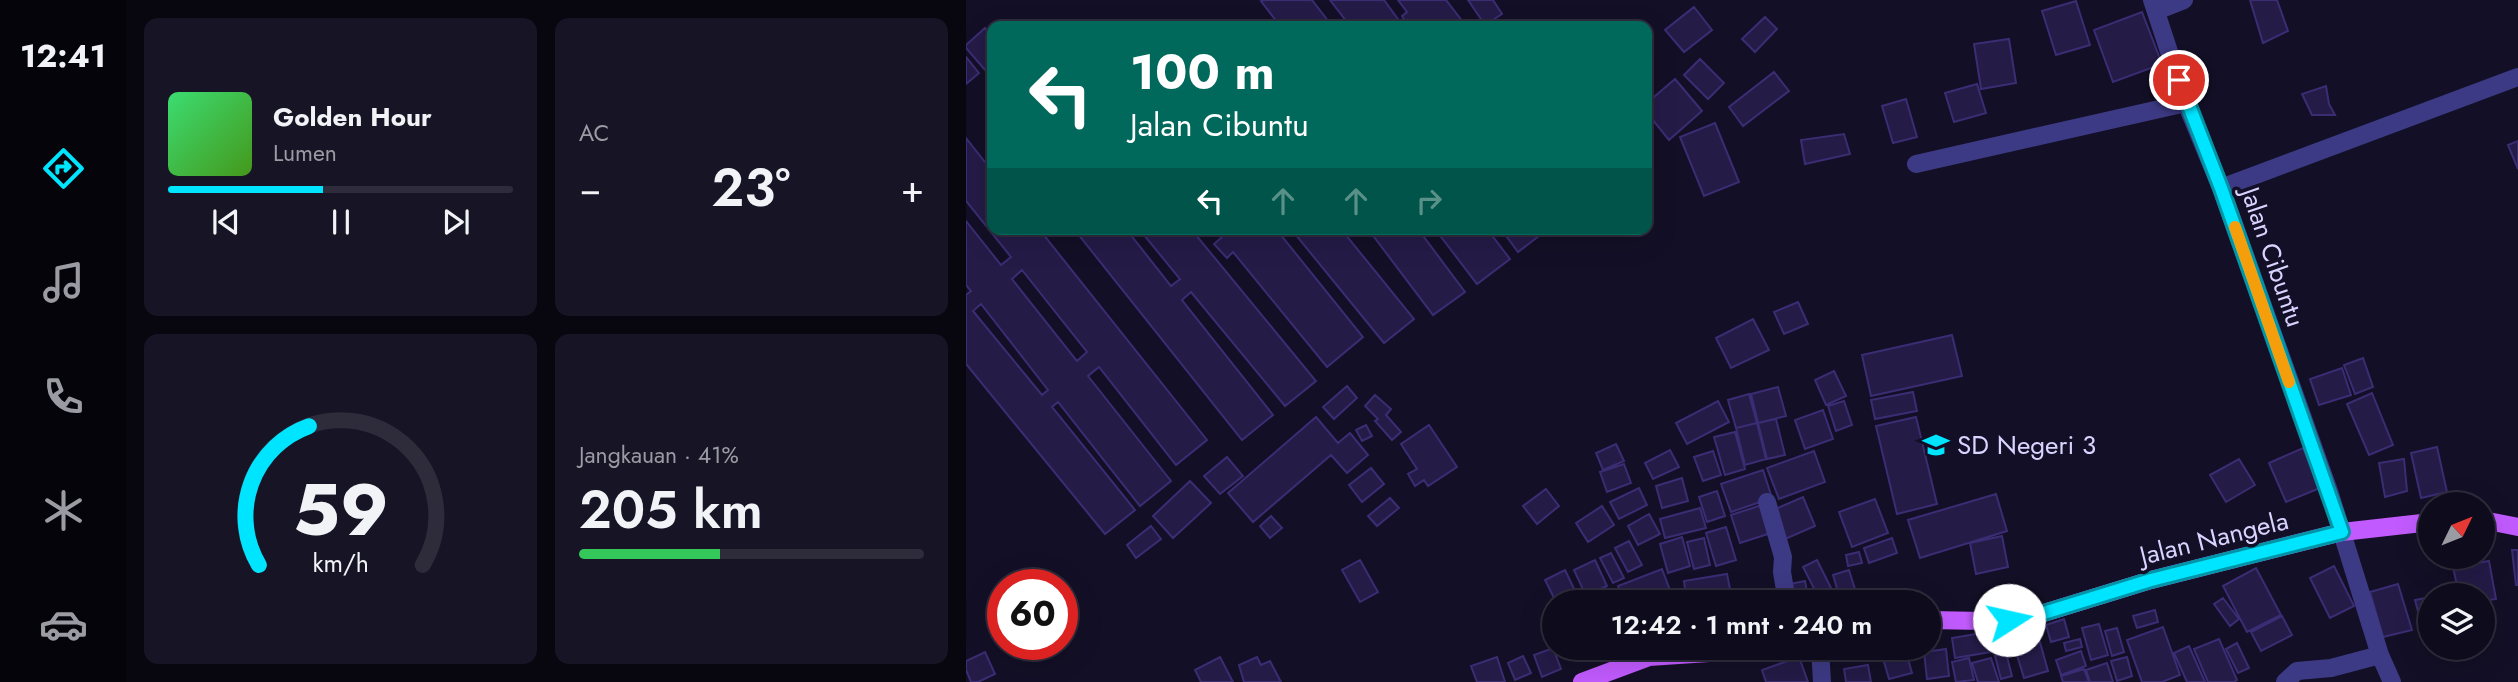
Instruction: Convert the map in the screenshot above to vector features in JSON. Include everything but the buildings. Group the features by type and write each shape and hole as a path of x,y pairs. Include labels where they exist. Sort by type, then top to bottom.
{"main road":[{"name":"Jalan Nangela","path":"1941,620 1984,621 2034,616 2151,580 2342,532 2418,523"},
{"path":"2496,523 2518,527"},
{"path":"1582,682 1641,660"}],"street":[{"path":"2154,5 2184,0"},
{"name":"Jalan Cibuntu","path":"2154,5 2186,103 2221,188 2342,532 2380,655 2392,682"},
{"path":"2221,188 2518,77"},
{"path":"1916,164 2186,103"},
{"path":"1766,502 1783,557 1785,590"},
{"path":"2286,682 2297,671 2331,668 2380,655"},
{"path":"1821,660 1822,682"}],"slow traffic":[{"path":"2235,227 2289,382"}],"place":[{"name":"SD Negeri 3","path":"1936,445"}],"route":[{"path":"2009,620 2034,616 2151,580 2342,532 2221,188 2179,80"}]}
